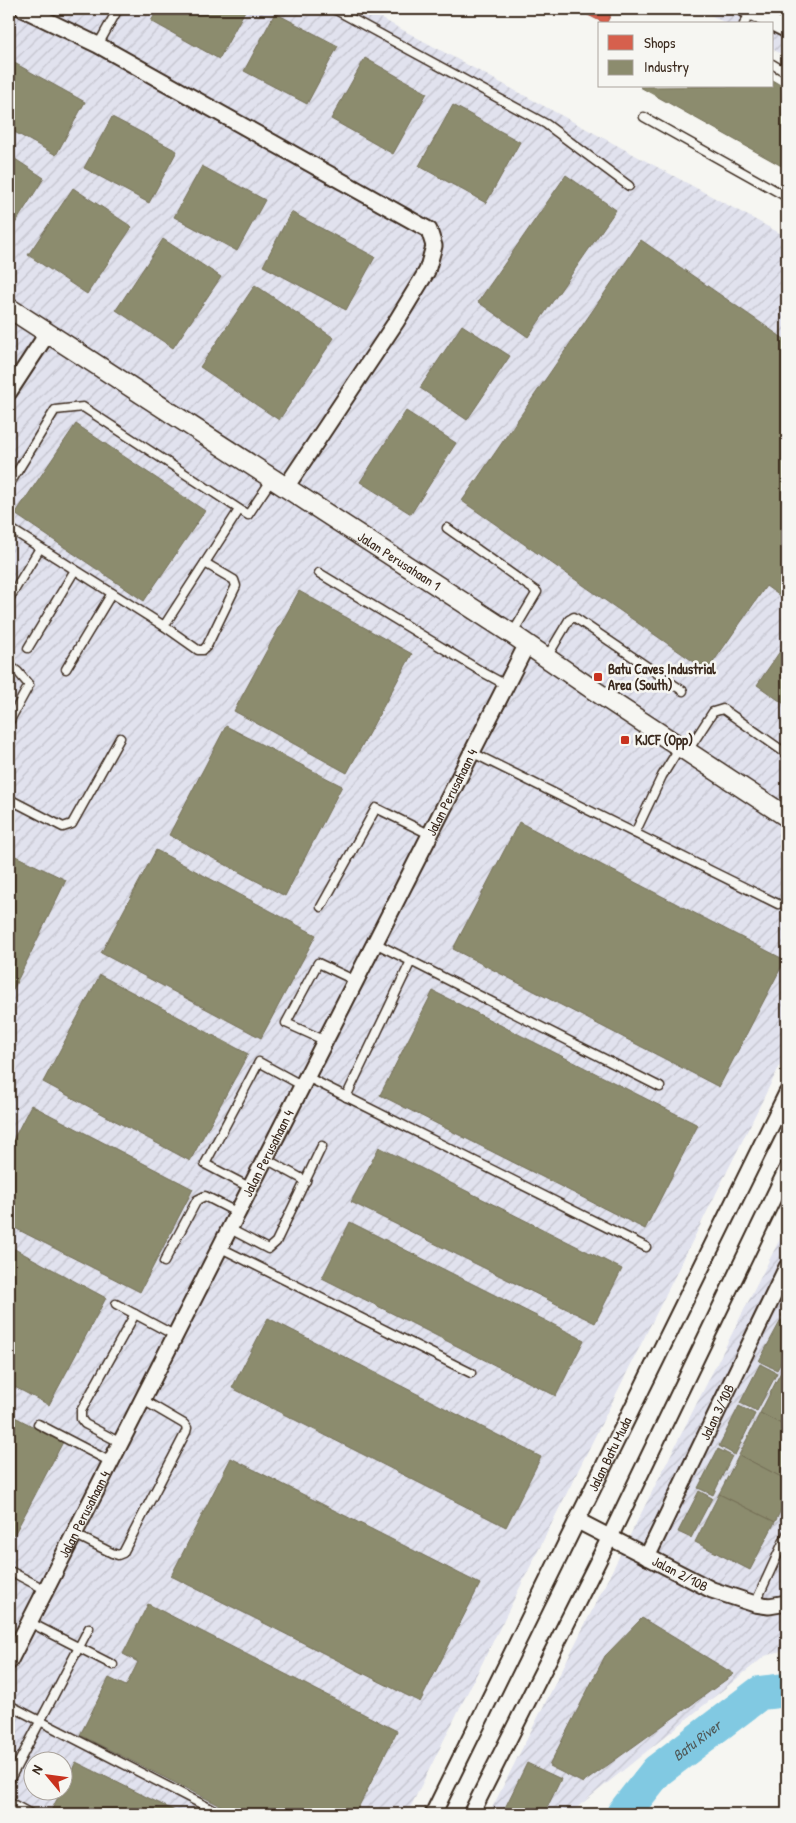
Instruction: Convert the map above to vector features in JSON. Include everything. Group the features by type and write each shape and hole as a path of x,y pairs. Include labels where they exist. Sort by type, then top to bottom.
{"street":[{"path":"23,9 98,45 429,230 434,246 427,271 396,322 279,483"},
{"path":"747,15 766,22"},
{"path":"774,25 787,30"},
{"name":"Jalan Perusahaan 1","path":"9,308 46,334 547,657 787,817"},
{"path":"9,392 46,334"},
{"name":"Jalan Perusahaan 4","path":"9,1662 506,685 519,639"},
{"name":"Jalan Batu Muda","path":"433,1814 787,1093"},
{"path":"471,1814 610,1537 787,1169"},
{"name":"Jalan 3/10B","path":"647,1557 787,1266"},
{"name":"Jalan 2/10B","path":"578,1521 712,1590 755,1604 769,1606 787,1603"}],"lane":[{"path":"98,45 118,9"},
{"path":"334,9 546,124 629,186"},
{"path":"774,65 787,73"},
{"path":"644,117 787,198"},
{"path":"9,485 55,410 83,407 248,516 279,483"},
{"path":"164,626 238,510"},
{"path":"9,528 164,626 198,650 203,650 207,646 236,586 234,580 205,563"},
{"path":"447,528 537,592 519,639"},
{"path":"9,599 40,548"},
{"path":"28,648 75,570"},
{"path":"319,573 506,685"},
{"path":"66,669 112,593"},
{"path":"547,657 569,620 574,617 683,691"},
{"path":"9,665 29,685 9,722"},
{"path":"634,833 662,776 713,712 723,709 787,754"},
{"path":"9,799 63,827 72,824 120,738"},
{"path":"471,752 778,904"},
{"path":"321,907 376,808 430,834"},
{"path":"375,943 660,1087"},
{"path":"346,1097 411,961"},
{"path":"326,1041 286,1022 318,963 356,981"},
{"path":"251,1188 205,1164 259,1062 346,1097 646,1247"},
{"path":"230,1229 268,1248 273,1246 322,1146"},
{"path":"266,1159 306,1181"},
{"path":"164,1262 196,1200 205,1196 238,1213"},
{"path":"221,1248 471,1373"},
{"path":"116,1304 176,1336"},
{"path":"121,1443 86,1424 81,1419 81,1411 135,1314"},
{"path":"74,1534 118,1556 123,1553 186,1432 187,1428 184,1424 143,1400"},
{"path":"38,1424 111,1462"},
{"path":"755,1604 787,1534"},
{"path":"10,1574 46,1590"},
{"path":"29,1622 113,1665"},
{"path":"9,1781 89,1628"},
{"path":"9,1705 221,1814"},
{"path":"9,1802 31,1814"}],"shaded area":[{"path":"9,9 364,9 787,237 787,1051 407,1814 9,1814"},
{"path":"700,9 787,9 787,57 774,50 774,22 723,22"},
{"path":"787,1225 787,1649 765,1656 569,1814 489,1814"}],"building: Shops":[{"path":"576,9 614,9 607,22 602,22"}],"building: Industry":[{"path":"158,9 246,9 219,59 151,21"},
{"path":"275,13 338,46 307,104 244,71"},
{"path":"365,58 427,93 393,154 331,119"},
{"path":"9,60 85,102 56,155 9,129"},
{"path":"774,81 787,89 787,169 642,88 774,88"},
{"path":"453,105 520,142 486,203 419,166"},
{"path":"112,117 177,151 149,203 84,168"},
{"path":"9,155 44,178 9,233"},
{"path":"202,166 265,200 237,251 174,217"},
{"path":"566,175 616,210 528,337 478,302"},
{"path":"73,188 132,227 87,294 28,255"},
{"path":"291,212 375,257 346,310 263,266"},
{"path":"163,239 221,277 173,348 116,310"},
{"path":"641,240 787,341 787,601 766,586 707,671 462,501"},
{"path":"255,285 334,338 279,420 200,367"},
{"path":"462,325 510,356 467,420 420,388"},
{"path":"406,411 456,443 411,514 360,482"},
{"path":"76,424 205,511 144,601 15,514"},
{"path":"299,591 412,654 347,773 234,711"},
{"path":"787,641 787,706 757,685"},
{"path":"226,726 342,786 285,896 169,835"},
{"path":"519,822 785,960 719,1087 453,949"},
{"path":"156,850 316,935 261,1038 101,953"},
{"path":"9,853 66,880 9,998"},
{"path":"100,975 248,1054 190,1161 43,1082"},
{"path":"433,991 698,1125 645,1229 380,1095"},
{"path":"31,1105 193,1189 140,1292 9,1225 9,1148"},
{"path":"379,1147 622,1269 595,1323 351,1202"},
{"path":"350,1222 584,1340 556,1396 322,1278"},
{"path":"9,1246 106,1298 49,1405 9,1384"},
{"path":"787,1304 787,1319 781,1316"},
{"path":"268,1318 541,1457 506,1527 232,1388"},
{"path":"781,1320 787,1323 787,1352 777,1370 759,1361"},
{"path":"787,1359 787,1373 782,1370"},
{"path":"760,1364 777,1373 757,1411 740,1403"},
{"path":"782,1370 787,1373 787,1427 760,1413"},
{"path":"739,1406 755,1414 735,1455 719,1446"},
{"path":"760,1413 787,1427 787,1480 739,1455"},
{"path":"9,1414 63,1442 14,1535 9,1532"},
{"path":"718,1449 732,1456 713,1495 698,1488"},
{"path":"739,1455 787,1480 787,1498 775,1522 719,1494"},
{"path":"231,1458 480,1584 420,1702 171,1576"},
{"path":"699,1491 712,1498 691,1538 678,1532"},
{"path":"719,1494 775,1522 750,1570 695,1542"},
{"path":"148,1604 397,1731 355,1814 237,1814 80,1735 109,1678 126,1686 138,1662 123,1654"},
{"path":"642,1618 734,1674 583,1783 549,1766 605,1656"},
{"path":"76,1762 181,1814 58,1814 51,1811 57,1800 72,1800 72,1770"},
{"path":"527,1763 561,1779 544,1814 502,1814"}],"waterway":[{"name":"Batu River","path":"623,1814 657,1771 760,1693 787,1690"}],"place":[{"name":"Batu Caves Industrial Area (South)","path":"598,677"},
{"name":"KJCF (Opp)","path":"625,740"}]}
